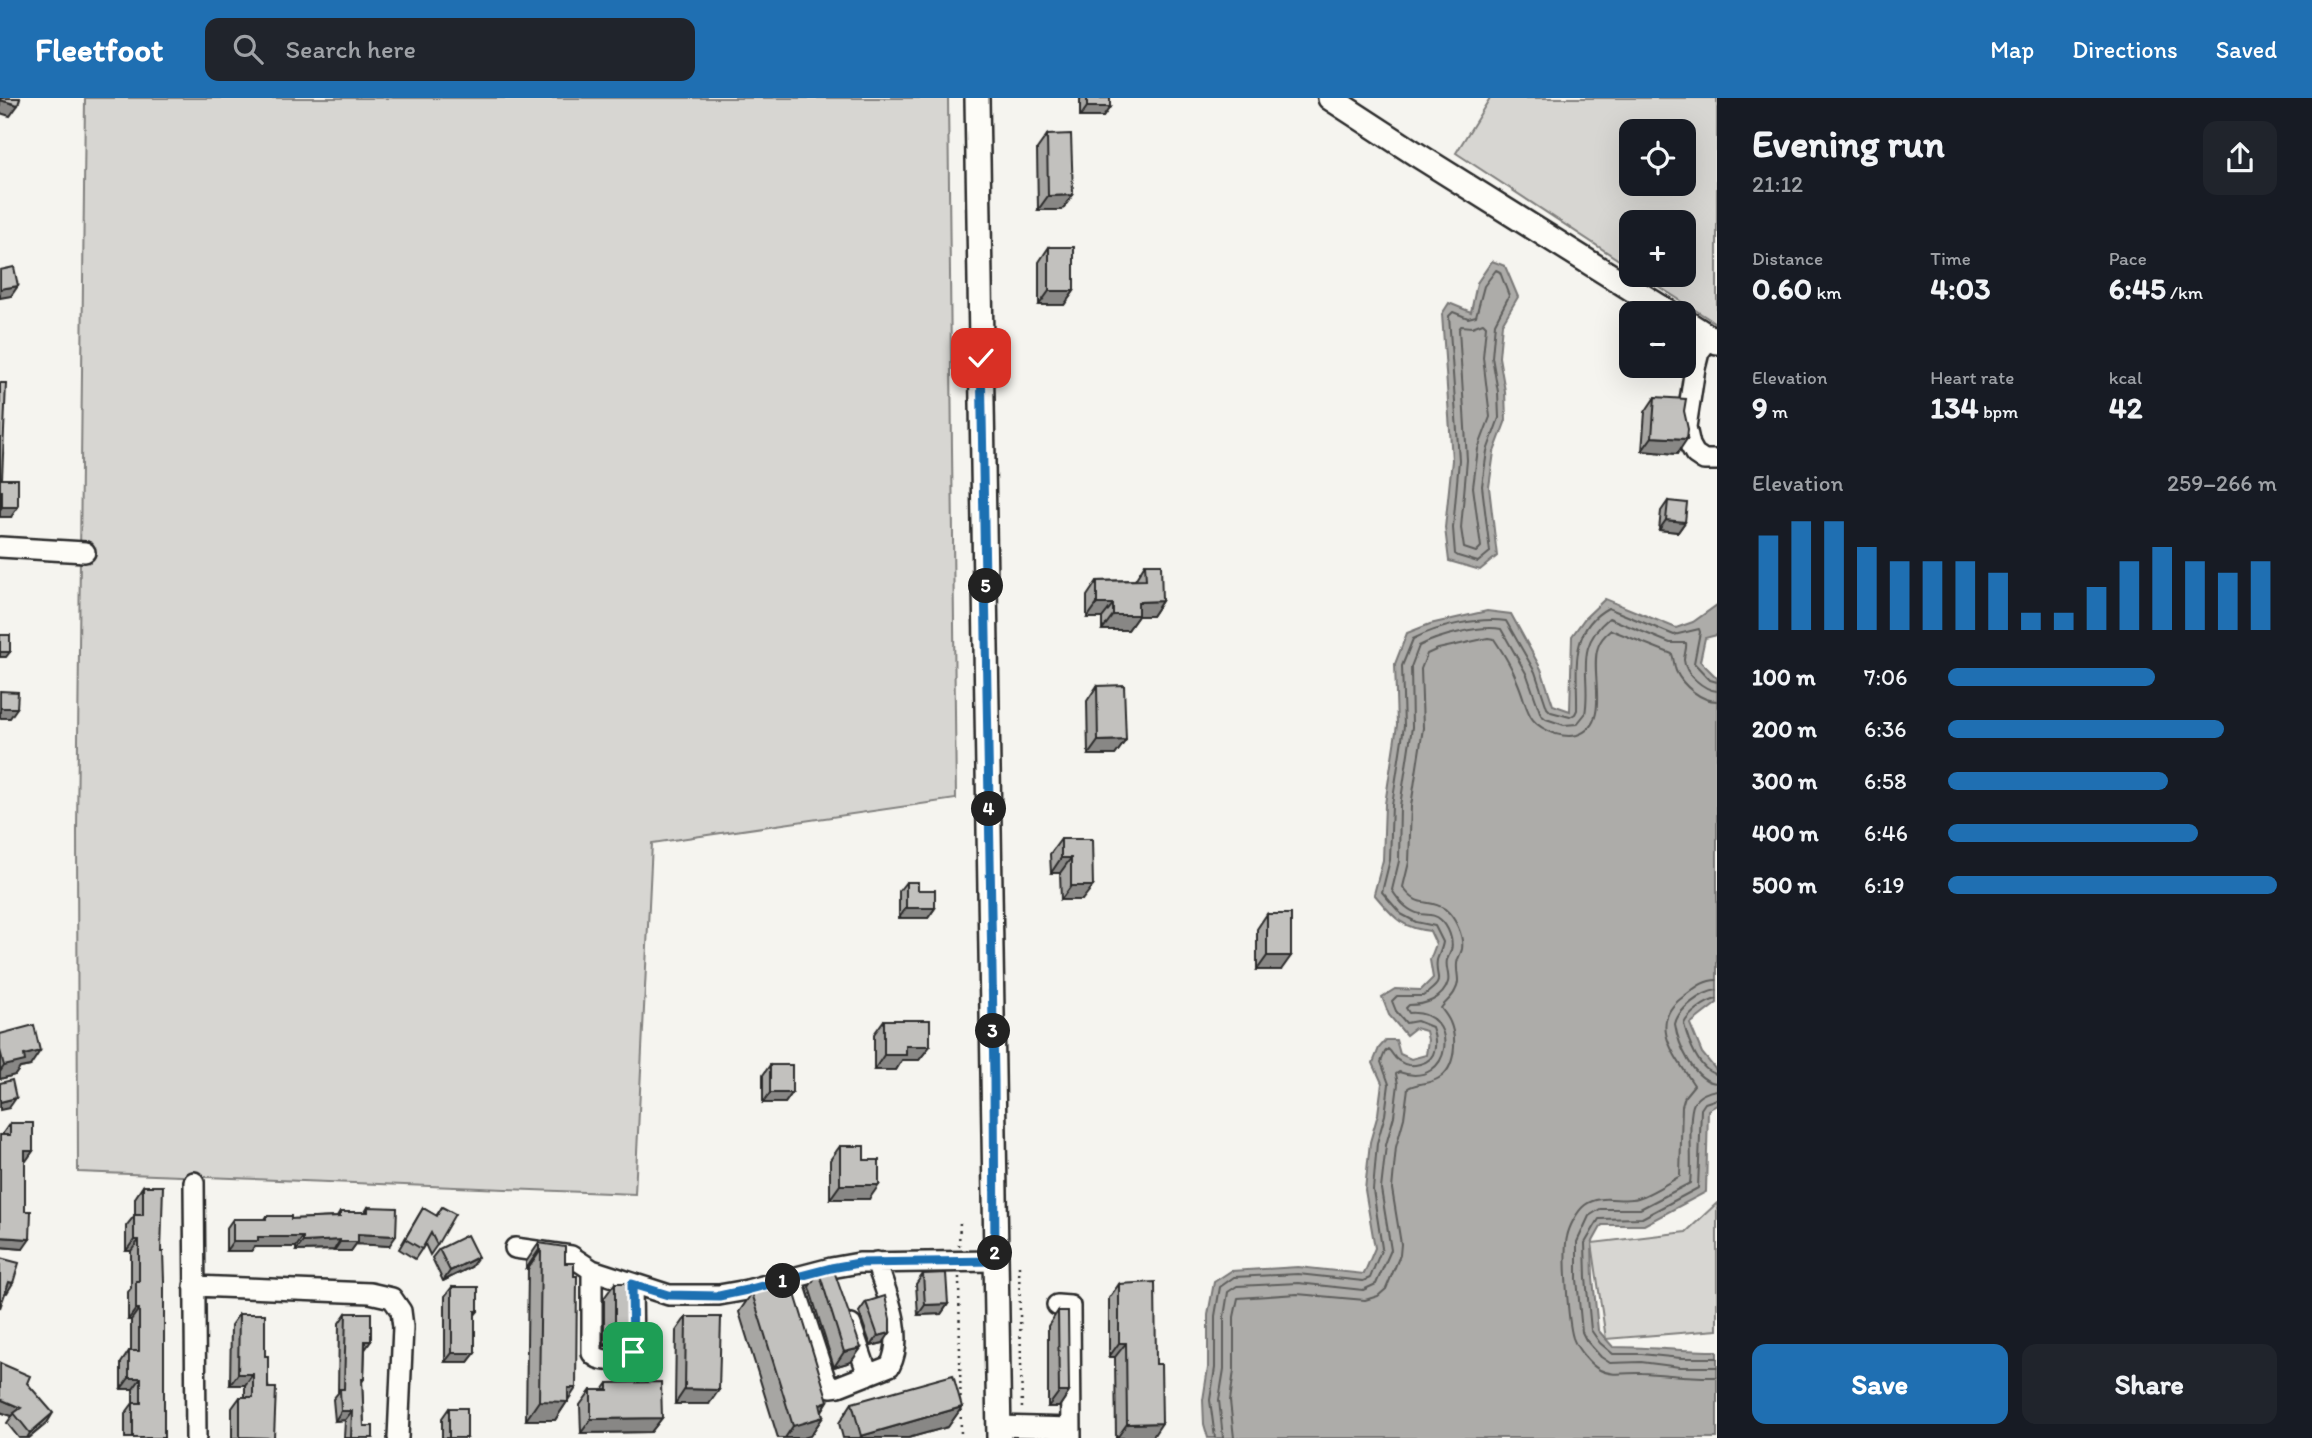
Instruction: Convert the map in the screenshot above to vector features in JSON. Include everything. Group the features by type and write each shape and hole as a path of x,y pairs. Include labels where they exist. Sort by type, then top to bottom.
{"main road":[{"path":"977,98 995,1261 1007,1430"},
{"path":"1330,98 1652,301"},
{"path":"1696,329 1714,340"}],"street":[{"path":"1714,340 1699,352 1686,427 1695,454 1703,460 1717,460"},
{"path":"0,547 85,552"},
{"path":"194,1182 196,1438"},
{"path":"515,1248 571,1256 592,1270 668,1295 719,1296 831,1268 876,1262 995,1261"},
{"path":"792,1278 826,1382 831,1387 839,1386 890,1366 894,1358 896,1343 892,1310 876,1262"},
{"path":"831,1268 868,1375"},
{"path":"592,1270 592,1353 599,1359 631,1358 632,1284"},
{"path":"194,1286 370,1293 392,1298 401,1311 403,1327 398,1438"},
{"path":"1007,1430 1071,1433 1070,1306 1057,1305"}],"path":[{"path":"960,1221 961,1438"},
{"path":"1007,1430 1019,1266"}],"shaded area":[{"path":"85,98 948,98 956,799 652,843 635,1194 78,1172 77,832"},
{"path":"1490,98 1717,98 1717,324 1696,310 1696,301 1681,301 1660,287 1696,287 1696,210 1619,210 1619,260 1456,153"},
{"path":"1717,1203 1717,1330 1606,1339 1592,1243 1686,1232"}],"water":[{"path":"1492,261 1505,266 1518,297 1502,324 1499,357 1505,391 1506,420 1494,452 1489,487 1497,556 1480,570 1449,561 1445,528 1452,460 1442,314 1449,303 1471,312 1477,283"},
{"path":"1605,599 1676,628 1693,622 1717,605 1717,635 1705,638 1700,661 1717,678 1717,1003 1690,1024 1702,1053 1717,1071 1717,1105 1708,1110 1706,1192 1644,1225 1602,1225 1592,1243 1598,1330 1613,1347 1717,1351 1717,1438 1208,1438 1204,1424 1203,1400 1208,1368 1208,1315 1214,1282 1231,1271 1298,1267 1364,1274 1375,1248 1365,1190 1370,1142 1378,1114 1382,1083 1373,1063 1379,1048 1386,1040 1396,1040 1400,1054 1411,1059 1426,1055 1426,1031 1415,1028 1406,1035 1389,1015 1382,997 1395,989 1421,990 1433,978 1430,960 1436,944 1430,931 1404,924 1392,915 1374,894 1383,860 1385,804 1397,725 1395,664 1407,633 1430,624 1487,611 1511,614 1541,669 1553,705 1570,711 1572,636 1585,618"}],"building":[{"path":"0,98 20,98 18,105"},
{"path":"1087,98 1110,98 1110,107 1087,107"},
{"path":"1071,134 1073,195 1048,196 1047,135"},
{"path":"1049,247 1074,247 1074,291 1049,291"},
{"path":"14,267 18,286 0,289 0,270"},
{"path":"0,383 6,383 2,479 18,479 18,507 2,507"},
{"path":"1655,397 1686,399 1684,411 1687,439 1652,437"},
{"path":"1668,501 1687,503 1685,522 1666,520"},
{"path":"1145,564 1161,564 1162,601 1138,602 1138,615 1113,615 1113,604 1097,604 1097,581 1146,580"},
{"path":"0,635 10,635 10,652 0,652"},
{"path":"1124,685 1126,740 1098,741 1097,686"},
{"path":"0,691 18,692 17,708 0,708"},
{"path":"1061,839 1092,839 1093,886 1071,886 1071,858 1061,858"},
{"path":"906,882 918,882 918,890 935,890 935,908 906,908"},
{"path":"1267,914 1291,914 1291,956 1267,956"},
{"path":"884,1020 930,1020 930,1046 906,1046 906,1055 884,1055"},
{"path":"34,1025 40,1051 24,1055 25,1061 4,1066 0,1034"},
{"path":"770,1065 792,1065 792,1093 770,1093"},
{"path":"12,1080 16,1098 0,1102 0,1083"},
{"path":"10,1123 33,1123 33,1151 25,1151 25,1211 31,1211 30,1239 0,1237 0,1135 10,1135"},
{"path":"840,1146 864,1146 864,1160 879,1160 879,1185 840,1185"},
{"path":"143,1186 163,1186 161,1252 164,1281 164,1438 133,1438 133,1403 141,1403 141,1378 129,1378 129,1351 139,1351 136,1281 139,1281 139,1240 134,1240 134,1215 143,1215"},
{"path":"368,1207 397,1208 396,1236 358,1234 358,1242 303,1242 303,1237 258,1237 258,1241 233,1241 233,1219 266,1219 266,1216 291,1216 291,1219 340,1217 340,1212 368,1212"},
{"path":"442,1207 455,1214 437,1245 431,1233 422,1249 405,1239 423,1208 437,1216"},
{"path":"467,1235 478,1257 450,1271 439,1249"},
{"path":"539,1243 565,1247 565,1263 574,1263 574,1276 577,1276 576,1388 568,1388 568,1402 539,1401"},
{"path":"0,1258 19,1263 13,1283 9,1282 0,1308"},
{"path":"833,1268 861,1348 844,1352 819,1272"},
{"path":"946,1273 948,1304 925,1305 923,1274"},
{"path":"791,1281 828,1401 820,1404 823,1417 793,1426 752,1293"},
{"path":"1155,1282 1156,1364 1161,1364 1162,1423 1127,1424 1126,1343 1119,1343 1119,1284"},
{"path":"615,1283 630,1283 631,1331 615,1331"},
{"path":"452,1287 478,1287 475,1353 452,1353"},
{"path":"885,1296 890,1333 878,1336 866,1302"},
{"path":"1058,1311 1068,1311 1069,1392 1059,1392"},
{"path":"346,1313 371,1313 371,1341 365,1341 362,1379 364,1426 373,1426 373,1438 351,1438 352,1411 341,1411 340,1389 344,1389"},
{"path":"239,1314 265,1314 268,1388 276,1388 274,1438 240,1437 240,1397 253,1397 253,1374 238,1374"},
{"path":"686,1317 721,1317 719,1390 685,1389"},
{"path":"0,1363 30,1376 27,1383 53,1413 30,1433 14,1413 21,1408 0,1399"},
{"path":"953,1375 962,1407 861,1436 852,1403"},
{"path":"661,1382 662,1418 591,1419 591,1390 608,1390 608,1383"},
{"path":"449,1408 467,1408 467,1438 449,1438"}],"route":[{"path":"633,1352 632,1284 668,1295 719,1296 859,1263 995,1261 981,358"}]}
